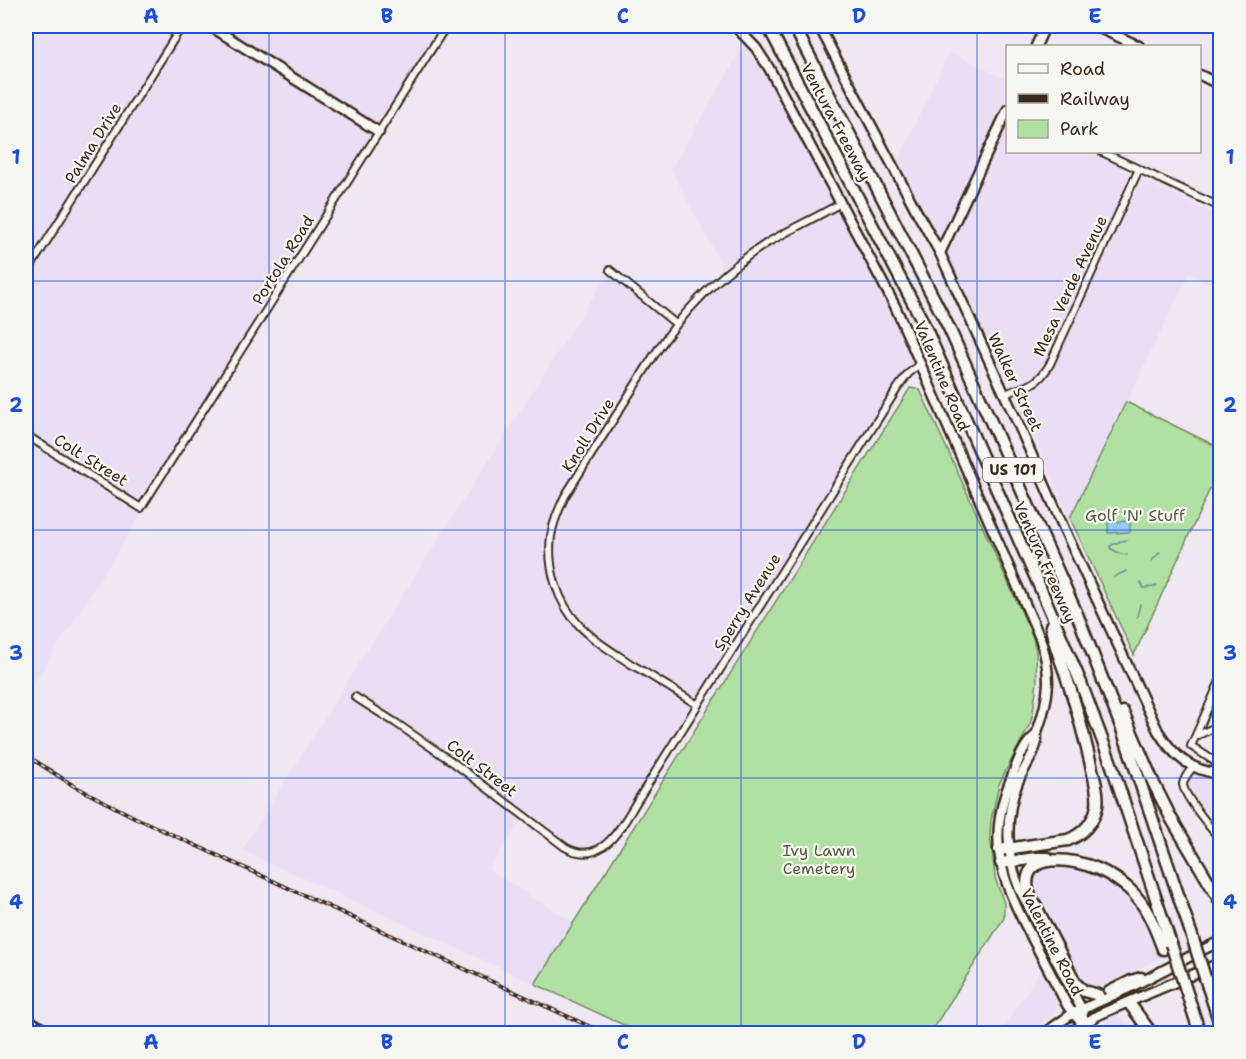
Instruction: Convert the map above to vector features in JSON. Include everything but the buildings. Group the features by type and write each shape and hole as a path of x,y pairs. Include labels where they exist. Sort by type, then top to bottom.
{"highway":[{"name":"Ventura Freeway","path":"768,26 922,320 1049,608 1105,747 1167,947"},
{"name":"Ventura Freeway","path":"794,26 949,328 1077,614 1122,729 1221,1024"},
{"path":"1004,850 1073,838 1089,824 1097,804 1097,794 1081,723 1052,632 1049,608"},
{"path":"1077,614 1162,801 1194,859 1221,901"},
{"path":"1006,863 1044,858 1076,862 1111,876 1130,890 1145,908 1167,947 1180,974 1200,1034"},
{"path":"1057,860 1044,862 1034,868 1028,878 1028,891 1076,984 1084,991 1098,995"},
{"path":"1129,1003 1152,1034"}],"street":[{"name":"Palma Drive","path":"26,274 182,26"},
{"path":"210,26 379,132"},
{"name":"Portola Road","path":"141,508 446,26"},
{"name":"Valentine Road","path":"735,26 754,46 769,68 892,299 1040,638 1045,653 1048,686 1043,717 1036,735 1037,743 1013,798 1004,850 1009,891 1072,1014 1092,1034"},
{"name":"Walker Street","path":"819,26 940,253 1158,731 1167,746 1193,767"},
{"path":"1036,45 1046,26"},
{"path":"1095,26 1137,45"},
{"path":"1201,75 1221,85"},
{"path":"940,253 1006,113"},
{"path":"1104,153 1221,207"},
{"name":"Mesa Verde Avenue","path":"1005,395 1012,390 1032,384 1050,364 1139,169"},
{"name":"Knoll Drive","path":"698,705 602,645 578,624 558,592 553,574 550,554 553,526 565,496 676,324 710,288 738,264 767,243 841,203"},
{"path":"610,270 676,324"},
{"name":"Sperry Avenue","path":"594,851 613,838 897,389 908,374 920,364"},
{"name":"Colt Street","path":"26,435 141,508"},
{"path":"1221,681 1191,746 1214,761 1221,762"},
{"name":"Colt Street","path":"355,697 454,763 566,847 583,853 594,851"},
{"path":"1195,736 1221,725"},
{"path":"1221,774 1193,767 1183,784 1186,794 1221,839"},
{"name":"Valentine Road","path":"1006,863 1082,1010 1084,1024"},
{"path":"1018,911 1026,915 1039,939 1046,943"},
{"path":"1043,1034 1072,1014 1221,941"},
{"path":"1068,1034 1098,1015 1221,963"},
{"path":"1063,974 1082,992 1098,995 1131,980 1156,973"},
{"path":"26,1018 51,1034"}],"shaded area":[{"path":"26,26 445,26 141,508 141,515 26,696"},
{"path":"748,39 776,79 920,364 908,374 613,838 604,846 577,852 524,817 488,869 574,923 535,984 242,850 610,270 676,324 726,274 671,169"},
{"path":"949,52 1006,79 1006,153 1130,153 1121,170 1220,216 1220,288 1189,274 1070,518 1018,403 1019,397 1011,381 1005,378 973,326 894,169"},
{"path":"1193,767 1220,774 1220,839 1201,814 1183,784"},
{"path":"1052,866 1074,869 1096,876 1124,893 1140,910 1161,958 1095,989 1083,984 1033,890 1032,879 1037,871"},
{"path":"1040,971 1058,1004 1054,1014 1027,1033 999,1033"},
{"path":"1118,1015 1133,1033 1103,1033 1101,1031 1107,1020"}],"green space":[{"name":"Ivy Lawn Cemetery","path":"910,388 920,390 1033,637 1036,651 1037,682 1030,724 999,784 991,820 990,835 995,878 1004,903 1004,918 930,1033 641,1033 535,984"},
{"name":"Golf 'N' Stuff","path":"1126,402 1220,448 1220,467 1134,655 1070,518"}],"water":[{"path":"1130,521 1130,532 1108,533 1108,522"}],"waterway":[{"path":"1127,555 1120,554 1110,546 1128,540"},
{"path":"1152,561 1160,552"},
{"path":"1114,577 1126,571"},
{"path":"1141,583 1144,588 1157,585"},
{"path":"1137,617 1140,604"}],"railway":[{"path":"26,755 74,786 136,818 606,1034"}]}
